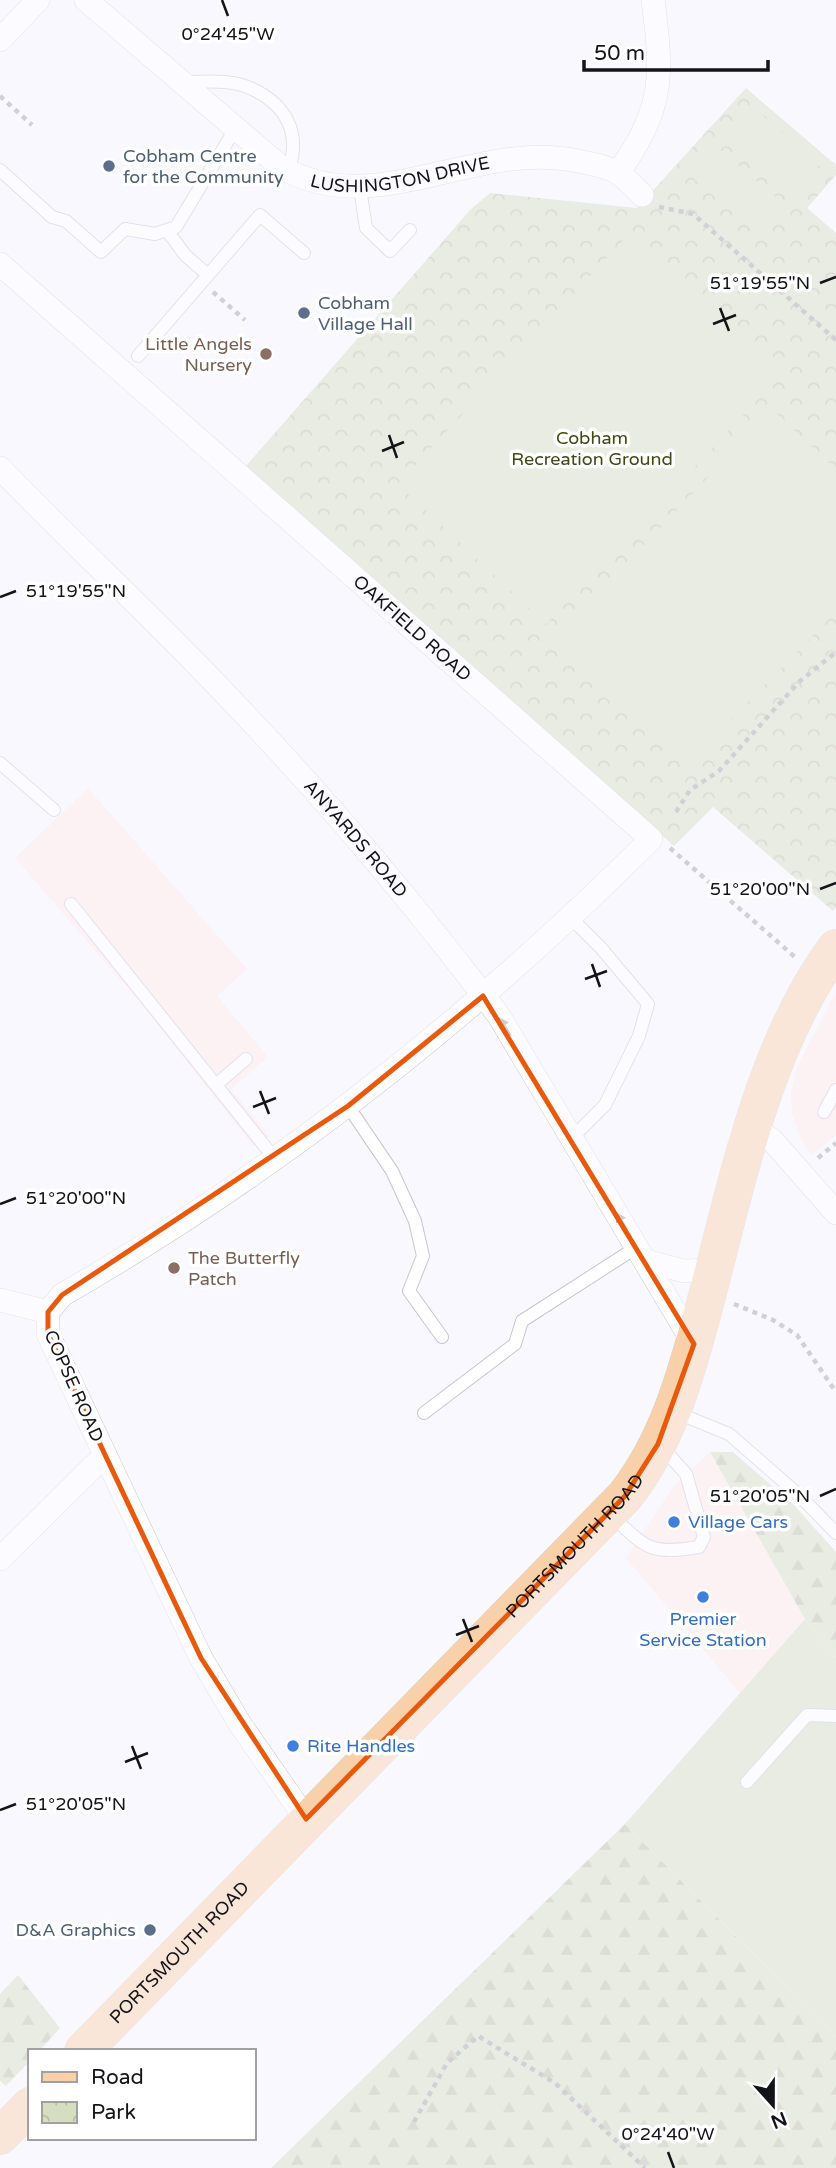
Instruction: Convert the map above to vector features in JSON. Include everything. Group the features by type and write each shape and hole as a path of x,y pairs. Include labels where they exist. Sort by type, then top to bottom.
{"main road":[{"name":"PORTSMOUTH ROAD","path":"85,2049 306,1819 609,1513 641,1476 672,1410 694,1344 754,1129 784,1038 826,962"}],"street":[{"path":"0,40 38,0"},
{"name":"LUSHINGTON DRIVE","path":"86,0 235,129 288,171 319,184 360,188 457,167 522,158 572,160 618,173 642,195"},
{"path":"618,173 643,137 659,91 660,50 653,0"},
{"name":"OAKFIELD ROAD","path":"0,264 651,839"},
{"name":"ANYARDS ROAD","path":"0,468 234,702 362,844 483,996 573,1138 694,1344"},
{"path":"483,996 571,918 651,839"},
{"name":"COPSE ROAD","path":"306,1819 240,1724 201,1658 48,1334 48,1312 62,1295 275,1159 348,1107 483,996"},
{"path":"754,1129 772,1140 836,1213"},
{"path":"641,1254 684,1271 715,1270"},
{"path":"0,1300 48,1312"},
{"path":"0,1559 105,1455"}],"lane":[{"path":"181,82 248,87 274,102 289,123 295,138 288,171"},
{"path":"0,170 52,218 66,221 101,252 125,229 155,234 168,232 181,220 235,129"},
{"path":"360,188 366,228 390,251 410,230"},
{"path":"138,356 260,215 304,253"},
{"path":"168,232 205,279"},
{"path":"0,763 54,810"},
{"path":"71,904 275,1159"},
{"path":"571,918 601,948 648,1004 639,1037 606,1105 573,1138"},
{"path":"217,1084 246,1059"},
{"path":"824,1112 836,1090"},
{"path":"348,1107 373,1140 406,1198 423,1256 409,1291 442,1337"},
{"path":"424,1413 515,1344 522,1321 641,1254"},
{"path":"672,1410 729,1434 800,1496 836,1533"},
{"path":"609,1513 638,1541 656,1551 699,1548 704,1538 686,1474 658,1444"},
{"path":"747,1782 807,1715 836,1716"}],"path":[{"path":"0,96 32,125"},
{"path":"642,195 654,207 667,206 693,214 836,340"},
{"path":"205,279 245,320"},
{"path":"676,812 690,790 719,771 808,673 836,652"},
{"path":"651,839 671,848 826,962"},
{"path":"734,1304 773,1320 797,1335 836,1392"},
{"path":"414,2122 447,2063 478,2036 555,2083 645,2168"}],"highlighted area":[{"path":"483,996 694,1344 658,1444 625,1496 306,1819 201,1658 48,1334 48,1312 62,1295 348,1106"}],"shaded area":[{"path":"88,788 247,969 217,996 268,1057 231,1089 270,1136 253,1146 138,1000 15,858"},
{"path":"836,991 836,1135 812,1155 802,1142 792,1114 791,1092 797,1068"},
{"path":"710,1452 805,1619 740,1693 626,1558 673,1487"}],"green space":[{"name":"Cobham Recreation Ground","path":"746,88 836,165 836,175 807,208 836,233 836,907 833,911 713,807 674,846 245,467 471,209 490,193 637,208"},
{"path":"753,107 820,164 793,194 728,137"},
{"path":"718,148 784,204 758,235 692,177"},
{"path":"632,231 783,373 546,624 398,484"},
{"path":"772,409 836,470 836,612 692,759 559,636"},
{"path":"710,1452 733,1452 794,1505 836,1552 836,1657 805,1619"},
{"path":"805,1619 836,1657 836,2037 625,1824"},
{"path":"625,1824 836,2037 836,2168 271,2168"},
{"path":"18,1975 60,2028 41,2049 28,2049 28,2063 6,2086 0,2081 0,1994"}],"place":[{"name":"Cobham Centre for the Community","path":"109,166"},
{"name":"Cobham Village Hall","path":"304,313"},
{"name":"Little Angels Nursery","path":"266,354"},
{"name":"The Butterfly Patch","path":"174,1268"},
{"name":"Village Cars","path":"674,1522"},
{"name":"Premier Service Station","path":"703,1597"},
{"name":"Rite Handles","path":"293,1746"},
{"name":"D&A Graphics","path":"150,1930"}]}
